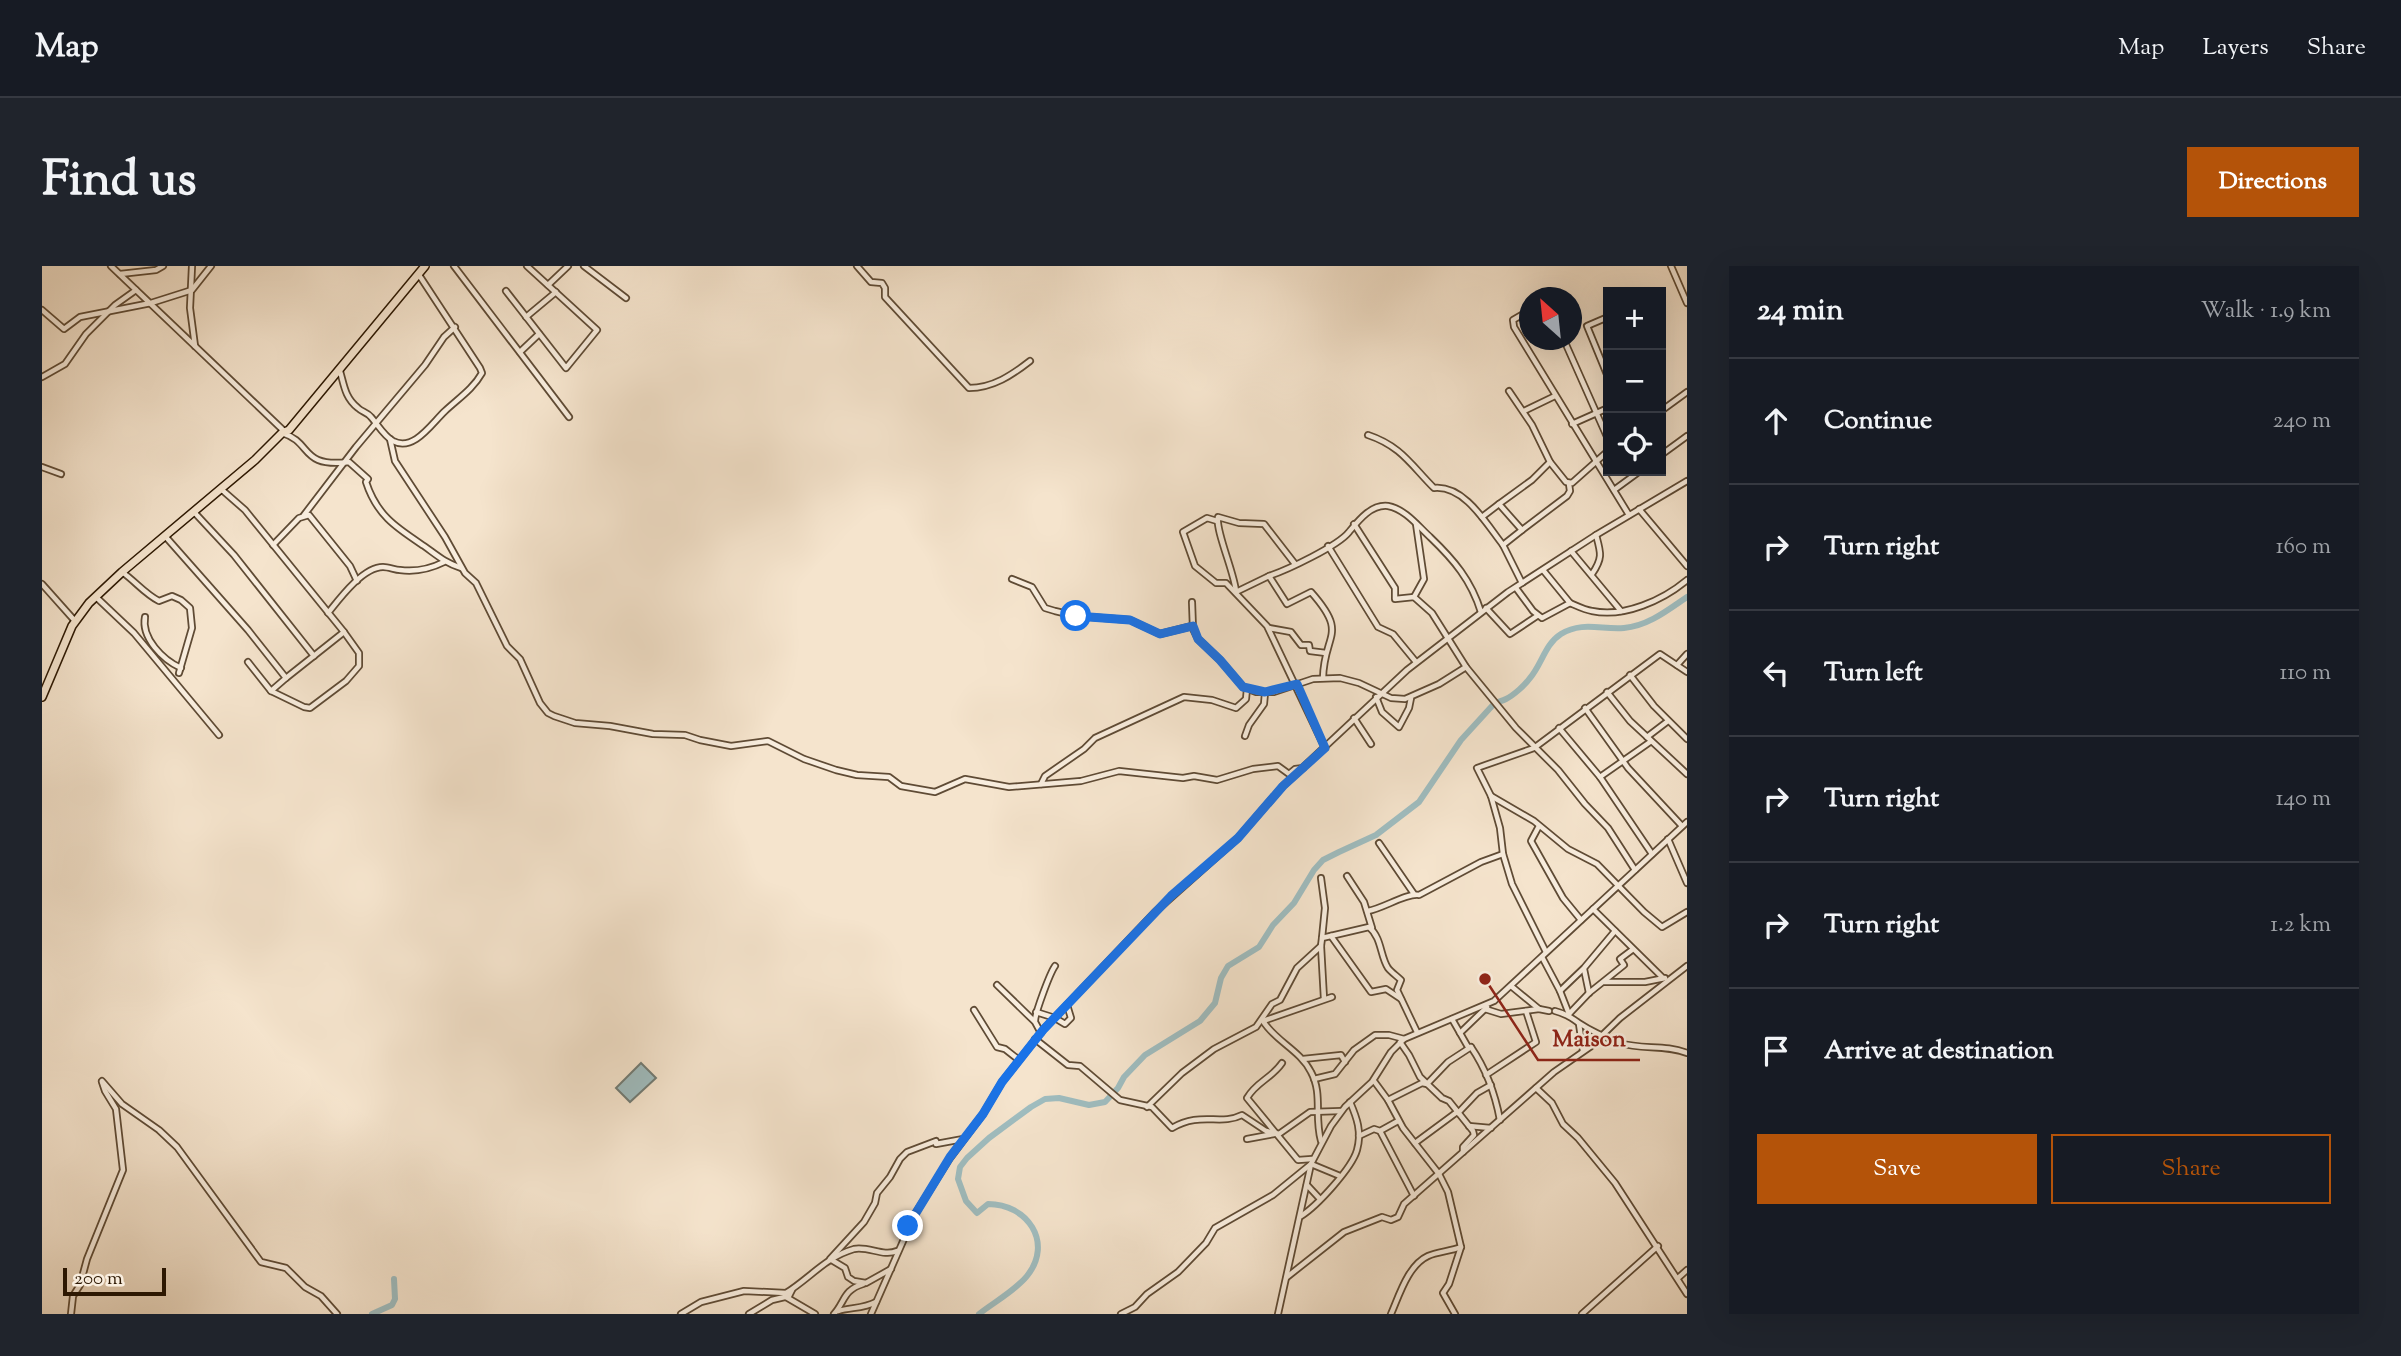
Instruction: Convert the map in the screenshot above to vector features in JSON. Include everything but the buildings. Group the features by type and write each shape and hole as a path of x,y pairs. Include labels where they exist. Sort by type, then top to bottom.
{"main road":[{"path":"42,697 75,621 96,596 282,433 289,430 425,266"}],"street":[{"path":"111,266 284,430 282,433 291,436 308,456 317,461 349,462 365,476 375,502 392,524 444,562 461,568"},
{"path":"120,274 156,270 163,266"},
{"path":"192,266 190,308 195,347"},
{"path":"42,310 64,329 76,318 151,303 192,290 211,266"},
{"path":"454,266 569,417"},
{"path":"506,291 566,368 597,330 527,266"},
{"path":"548,285 568,266"},
{"path":"584,266 626,298"},
{"path":"857,266 871,282 882,283 886,288 885,297 970,388 981,388 1010,376 1030,360"},
{"path":"1671,266 1686,299"},
{"path":"340,371 345,392 359,409 367,413 390,439 403,443 414,441 473,388 482,373 480,368 419,275"},
{"path":"42,377 65,364 79,342 136,290"},
{"path":"526,317 556,292"},
{"path":"1519,316 1513,320 1519,334"},
{"path":"1603,319 1587,326 1603,365"},
{"path":"273,545 304,515 425,365 444,337 455,327"},
{"path":"520,352 539,334"},
{"path":"1529,350 1572,425 1629,515"},
{"path":"1568,350 1603,429"},
{"path":"1503,545 1570,491 1569,484 1550,462 1524,411 1509,391"},
{"path":"1666,406 1687,392"},
{"path":"1524,411 1555,396"},
{"path":"1572,425 1603,410"},
{"path":"1368,435 1392,444 1434,488 1448,491 1467,501 1503,545 1522,583"},
{"path":"1666,451 1687,436"},
{"path":"390,439 395,461 445,537 461,568 476,583 508,646 520,659 540,703 554,716 575,723 653,734 685,735 731,746 770,741 804,759 836,770 889,778 901,786 935,792 965,779 1009,787 1081,781 1119,771 1217,780 1248,770 1273,766 1278,766 1289,774 1295,769 1303,768"},
{"path":"1569,484 1603,456"},
{"path":"1482,517 1532,480 1550,462"},
{"path":"42,467 61,474"},
{"path":"1614,490 1633,476"},
{"path":"871,1314 920,1204 975,1126 1002,1082 1041,1032 1171,896 1238,838 1283,786 1416,662 1522,583 1687,481"},
{"path":"220,489 245,510 345,632 359,653 359,666 334,692 310,708 271,691 248,662"},
{"path":"1499,504 1522,530"},
{"path":"1236,592 1328,546 1348,534 1354,524 1380,506 1390,506 1415,523 1462,571 1481,612"},
{"path":"1639,509 1687,566"},
{"path":"194,512 234,555 314,656"},
{"path":"304,515 309,515 334,544 355,573 357,582"},
{"path":"1216,521 1218,517 1239,523 1264,524 1295,564"},
{"path":"1216,521 1207,518 1183,532 1195,566 1216,583 1226,583 1268,628 1297,684 1325,748"},
{"path":"1216,521 1228,566 1235,579 1236,592"},
{"path":"1414,597 1424,579 1415,523"},
{"path":"1354,524 1395,588 1395,598 1414,597 1432,613 1466,667 1534,748 1558,770 1608,828 1635,870"},
{"path":"1592,574 1599,564 1601,553 1596,535"},
{"path":"165,536 248,630 286,678"},
{"path":"1328,546 1378,627 1393,634 1416,662"},
{"path":"1571,551 1621,611"},
{"path":"328,613 369,572 382,567 404,571 430,569 444,562"},
{"path":"1543,570 1570,603 1590,611 1621,611 1653,601 1687,580"},
{"path":"122,572 151,597 159,601 172,596 190,608 192,628 180,670 146,635 145,617"},
{"path":"1269,576 1287,604 1311,592 1326,610 1333,627 1332,639 1323,657 1323,678"},
{"path":"1012,579 1032,587 1045,608 1055,611 1076,616 1130,620 1160,634 1193,626"},
{"path":"42,584 75,621"},
{"path":"1516,588 1542,618 1570,603"},
{"path":"96,596 134,633 219,735"},
{"path":"1192,602 1193,626 1198,639 1247,688 1265,692 1323,678 1349,679 1378,695 1411,698 1466,667"},
{"path":"1486,608 1510,634 1538,616"},
{"path":"1268,628 1290,632 1297,643 1308,645 1310,651 1326,653"},
{"path":"271,691 345,632"},
{"path":"1687,673 1660,654 1534,748 1477,768 1491,796 1500,828 1503,854 1516,892 1569,1014 1579,1023 1602,1035 1634,1046 1675,1048 1687,1053"},
{"path":"1677,665 1687,654"},
{"path":"1630,675 1668,721 1687,739"},
{"path":"1041,784 1045,776 1084,749 1095,738 1184,697 1212,700 1236,708 1245,699 1247,688"},
{"path":"1245,736 1249,724 1264,704 1265,692"},
{"path":"1607,692 1630,721 1687,774"},
{"path":"1378,695 1382,712 1399,726 1409,708 1411,698"},
{"path":"1460,1033 1685,824 1624,761 1585,708"},
{"path":"1354,718 1371,744"},
{"path":"1600,777 1624,761 1668,721"},
{"path":"1559,728 1600,777 1653,854"},
{"path":"1491,796 1539,825 1567,849 1597,864 1643,912 1662,927 1687,912"},
{"path":"1539,825 1531,841 1563,898 1581,920"},
{"path":"1532,836 1547,832"},
{"path":"1668,839 1687,883"},
{"path":"1379,843 1414,894"},
{"path":"1368,911 1383,908 1414,894 1419,895 1481,862 1503,854"},
{"path":"1347,876 1368,911 1372,929 1388,967 1401,980 1397,990 1417,1032"},
{"path":"1321,878 1325,908 1321,946 1324,999"},
{"path":"1592,909 1663,978"},
{"path":"1322,938 1368,927 1372,929"},
{"path":"1560,991 1584,968 1615,931"},
{"path":"1331,936 1371,992 1386,989 1402,1000"},
{"path":"1263,1021 1272,1004 1280,1000 1297,968 1321,946"},
{"path":"1569,1014 1589,993 1624,965 1620,959 1632,949"},
{"path":"1035,1022 1049,974 1055,966"},
{"path":"1286,1278 1344,1232 1382,1217 1391,1220 1398,1217 1413,1196 1536,1088 1687,966"},
{"path":"1584,968 1589,993"},
{"path":"1603,982 1616,984 1672,978"},
{"path":"997,985 1035,1022 1041,1032"},
{"path":"1511,986 1539,1009"},
{"path":"1147,1107 1182,1073 1214,1049 1263,1021 1332,997"},
{"path":"1278,1314 1312,1161 1342,1111 1373,1081 1402,1041 1417,1032 1491,1003"},
{"path":"1036,1012 1065,1024 1071,1018 1068,1005"},
{"path":"1485,1009 1501,1014 1539,1009 1569,1014"},
{"path":"974,1010 997,1047 1005,1049 1019,1060"},
{"path":"1486,1075 1535,1043 1526,1011"},
{"path":"1452,1019 1468,1047 1471,1047 1480,1060 1492,1085 1500,1120"},
{"path":"1263,1021 1302,1059 1314,1079 1319,1096 1317,1111 1321,1142"},
{"path":"1579,1023 1583,1051"},
{"path":"1314,1079 1335,1074 1354,1050 1375,1035 1389,1035 1402,1041 1415,1071 1442,1098 1449,1101 1474,1135 1463,1147 1463,1153"},
{"path":"1035,1039 1068,1065 1080,1066 1120,1100 1152,1107 1172,1128 1196,1118 1234,1119 1242,1115 1275,1134"},
{"path":"1427,1084 1448,1062 1471,1047"},
{"path":"1302,1059 1341,1055 1345,1062"},
{"path":"1282,1063 1276,1072 1254,1086 1247,1098 1298,1160 1312,1161 1340,1176"},
{"path":"71,1314 73,1296 79,1288 87,1259 123,1170 116,1109 102,1081 122,1104 159,1130 177,1147 261,1262 286,1268 337,1314"},
{"path":"1373,1081 1388,1100 1398,1121 1439,1174 1449,1197 1461,1247 1449,1284 1443,1293 1455,1314"},
{"path":"1388,1100 1422,1083 1427,1084"},
{"path":"1415,1143 1469,1104 1477,1093 1492,1085"},
{"path":"1536,1088 1552,1103 1563,1124 1615,1183 1687,1294"},
{"path":"1300,1216 1320,1199 1357,1151 1359,1125 1349,1102"},
{"path":"1247,1139 1279,1134 1302,1116 1317,1111 1342,1111"},
{"path":"1380,1131 1398,1121"},
{"path":"1468,1126 1491,1128"},
{"path":"1359,1136 1374,1129 1380,1131 1413,1196"},
{"path":"749,1314 786,1293 830,1259 864,1222 875,1203 877,1193 907,1152 936,1141 936,1144 964,1139"},
{"path":"1121,1314 1135,1307 1147,1294 1178,1272 1206,1243 1215,1228 1273,1195 1312,1161"},
{"path":"1307,1184 1320,1199"},
{"path":"1582,1314 1658,1246"},
{"path":"1391,1314 1420,1261 1461,1247"},
{"path":"830,1259 859,1249 891,1254 897,1251"},
{"path":"830,1259 845,1268 848,1277 866,1283"},
{"path":"835,1313 844,1296 856,1286 892,1269"},
{"path":"1678,1278 1687,1270"},
{"path":"681,1314 701,1302 741,1292 789,1296 793,1288"},
{"path":"781,1296 815,1314"},
{"path":"835,1313 848,1308 863,1307 878,1300"}],"water":[{"path":"641,1063 656,1078 630,1102 616,1088"}],"waterway":[{"path":"979,1314 1027,1276 1035,1263 1038,1250 1032,1227 1014,1210 988,1204 977,1213 966,1201 958,1179 960,1167 967,1158 989,1138 1045,1099 1059,1098 1089,1105 1105,1102 1145,1055 1200,1021 1215,1003 1221,978 1228,966 1259,947 1273,925 1294,903 1323,860 1376,835 1419,802 1461,740 1494,704 1509,697 1525,684 1547,649 1561,634 1577,628 1633,627 1657,617 1687,597"},
{"path":"372,1314 392,1305 395,1299 394,1279"}],"place":[{"name":"Maison","path":"1485,979"}],"route":[{"path":"908,1226 950,1157 975,1126 1002,1082 1043,1030 1171,896 1238,838 1283,786 1325,748 1297,684 1274,692 1256,692 1243,687 1198,639 1193,626 1160,634 1130,620 1076,616"}]}
